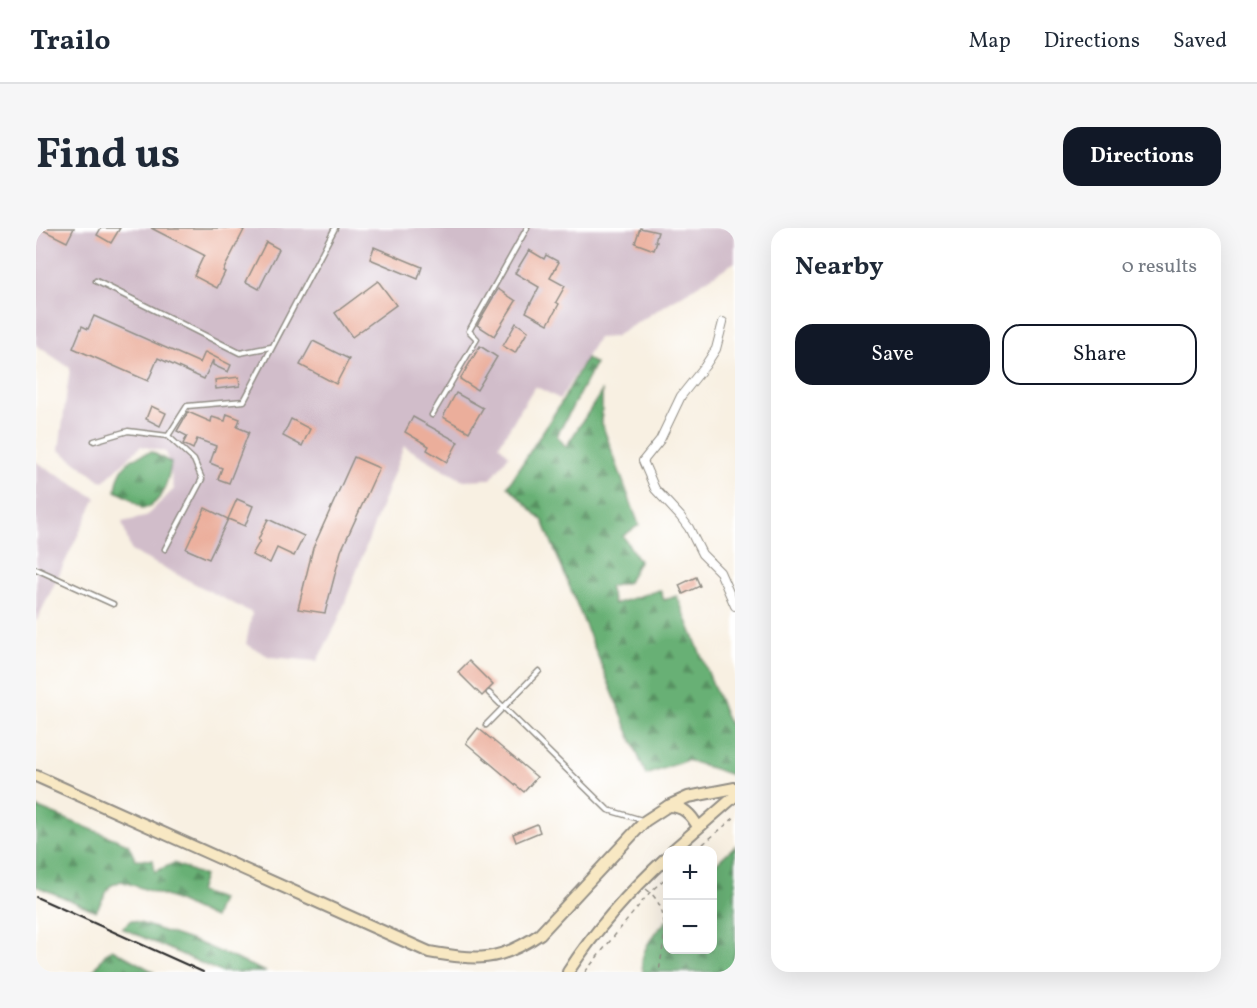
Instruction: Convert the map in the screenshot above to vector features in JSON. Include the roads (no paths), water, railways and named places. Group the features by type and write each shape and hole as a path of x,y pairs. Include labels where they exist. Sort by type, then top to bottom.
{"street":[{"path":"723,322 716,349 681,396 660,440 642,461 655,489 689,528 702,554 720,572 735,606"},
{"path":"36,776 429,952 486,958 520,948 540,934 645,821 668,806 688,797 735,788"},
{"path":"677,846 735,796"},
{"path":"668,806 677,806 687,811 698,827"},
{"path":"568,972 606,920 638,883 663,860"}],"lane":[{"path":"168,436 187,406 244,401 335,228"},
{"path":"432,415 477,339 469,331 527,228"},
{"path":"96,281 240,353 272,347"},
{"path":"94,441 128,431 168,436 194,460 202,479 165,549"},
{"path":"36,569 112,604"},
{"path":"486,725 539,671"},
{"path":"489,693 608,810 645,821"}],"railway":[{"path":"36,897 203,972"}]}
